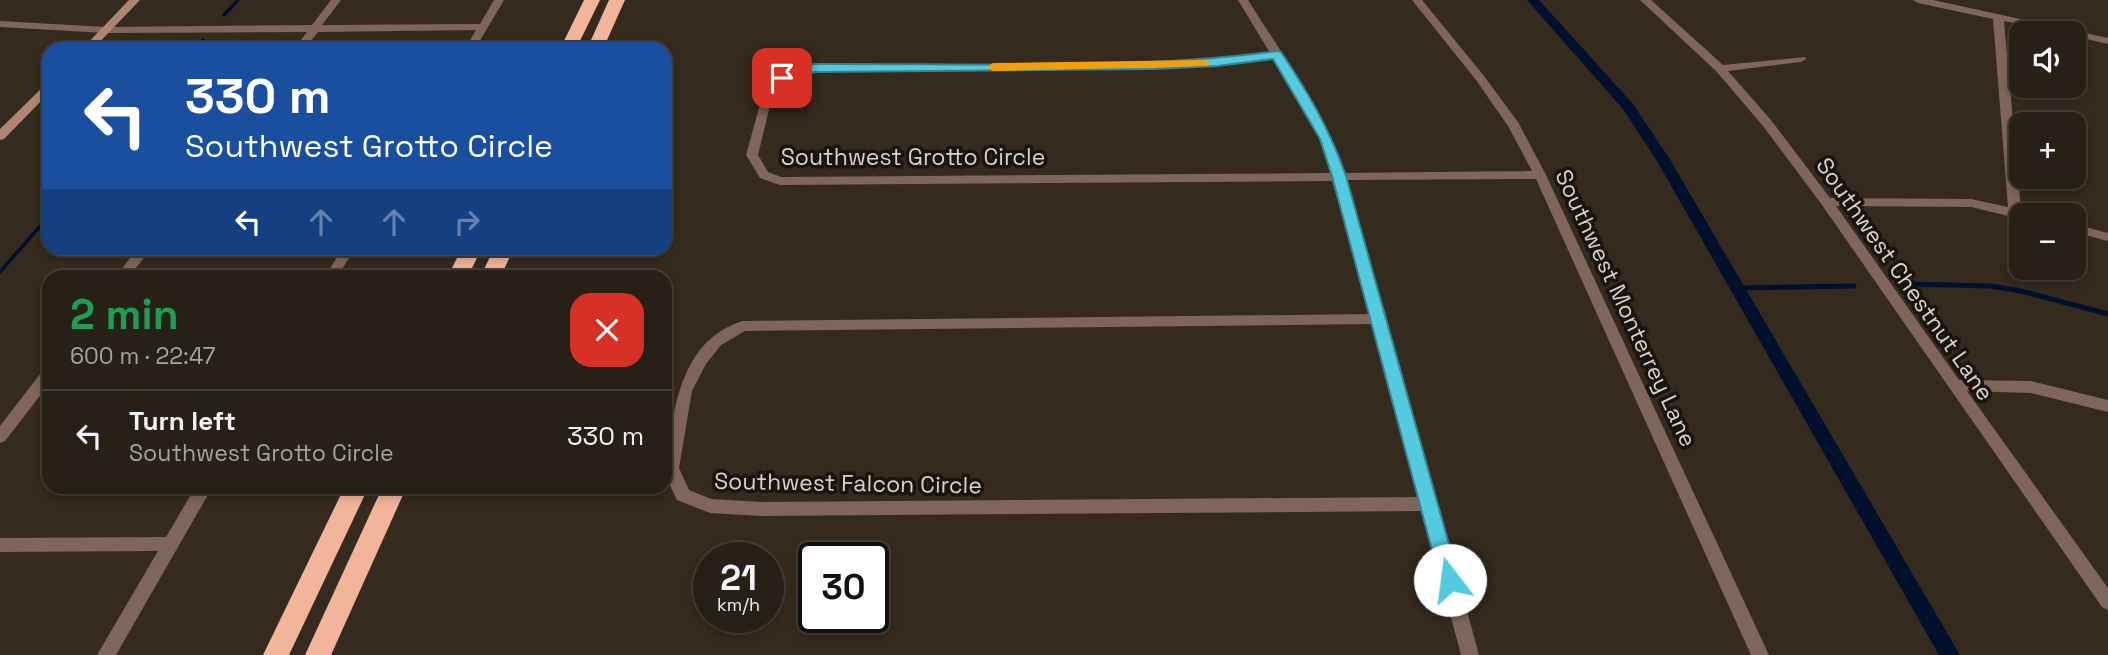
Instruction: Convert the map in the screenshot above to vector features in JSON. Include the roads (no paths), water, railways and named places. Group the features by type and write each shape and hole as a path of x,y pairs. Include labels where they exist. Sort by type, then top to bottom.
{"highway":[{"path":"571,42 592,0"},
{"path":"598,42 617,0"},
{"path":"276,655 353,494"},
{"path":"318,655 391,494"}],"street":[{"path":"94,42 135,0"},
{"path":"304,42 336,0"},
{"path":"474,42 499,0"},
{"path":"1243,0 1310,108 1326,139 1339,176 1470,655"},
{"name":"Southwest Monterrey Lane","path":"1417,0 1507,115 1540,175 1760,655"},
{"name":"Southwest Chestnut Lane","path":"1645,0 1720,69 1767,123 1826,202 2108,602"},
{"path":"1918,0 2013,21"},
{"path":"1998,18 2018,203"},
{"path":"0,24 106,30 316,26 484,27"},
{"path":"2086,36 2108,41"},
{"name":"Southwest Grotto Circle","path":"1277,55 1217,63 1154,66 814,68 782,78 768,92 752,155 764,175 780,181 1540,175"},
{"path":"1720,69 1801,60"},
{"path":"0,136 42,94"},
{"path":"1826,202 1971,203 2009,212"},
{"path":"2086,231 2108,237"},
{"path":"128,270 139,256"},
{"name":"Southwest Falcon Circle","path":"672,462 685,391 700,361 716,341 743,326 1380,319"},
{"path":"0,437 42,382"},
{"path":"1955,385 2031,387 2108,406"},
{"name":"Southwest Falcon Circle","path":"672,470 683,495 710,506 761,509 1430,504"},
{"path":"106,655 200,494"},
{"path":"0,545 171,544"}],"waterway":[{"path":"224,15 238,0"},
{"path":"1533,0 1628,107 1664,161 1950,655"},
{"path":"0,272 42,224"},
{"path":"1935,285 1907,284 1991,286 2021,291 2108,314"},
{"path":"1738,288 1854,286"}]}
